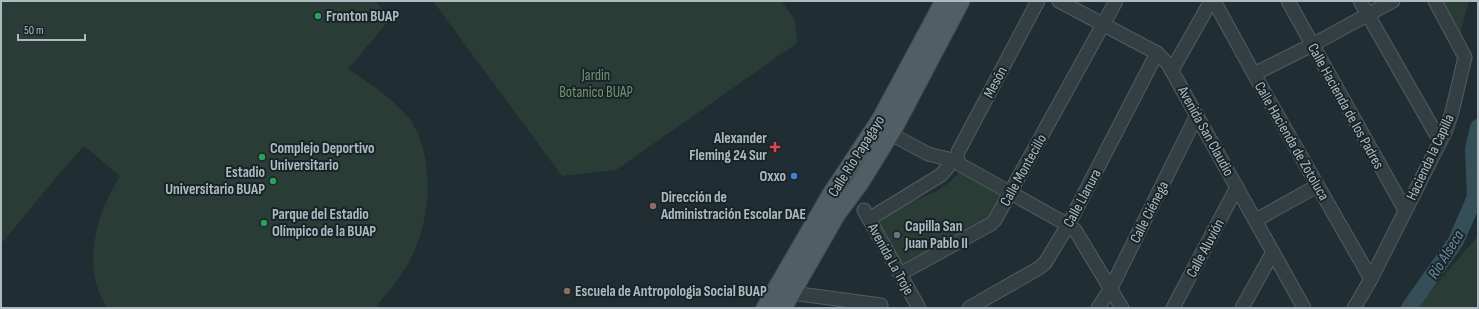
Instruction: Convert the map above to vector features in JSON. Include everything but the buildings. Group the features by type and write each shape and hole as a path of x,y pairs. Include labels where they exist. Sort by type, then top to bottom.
{"main road":[{"name":"Calle Río Papagayo","path":"765,308 831,194 880,120 944,1"},
{"name":"Calle Río Papagayo","path":"783,308 837,214 860,183 893,131 961,1"}],"street":[{"name":"Mesón","path":"866,214 941,175 957,160 958,152 1038,1"},
{"name":"Avenida San Claudio","path":"1059,1 1157,53 1163,58 1172,70 1304,308"},
{"name":"Calle Montecillo","path":"900,274 994,222 1116,1"},
{"path":"1172,70 1211,1"},
{"name":"Calle Hacienda de Zotoluca","path":"1214,1 1317,186 1372,279"},
{"name":"Calle Hacienda de los Padres","path":"1288,1 1405,210"},
{"path":"1360,1 1440,141"},
{"path":"1254,74 1312,45 1393,1"},
{"name":"Hacienda la Capilla","path":"1354,308 1372,279 1445,132 1452,112 1465,57 1435,1"},
{"name":"Calle Llanura","path":"969,308 1042,266 1068,225 1157,53"},
{"name":"Calle Ciénega","path":"1098,308 1111,288 1197,115"},
{"path":"893,131 928,154 954,162 1075,230 1122,308"},
{"path":"1256,220 1317,186"},
{"name":"Calle Aluvión","path":"1173,308 1237,187"},
{"name":"Avenida La Troje","path":"866,214 919,308"},
{"path":"1242,308 1273,252"},
{"path":"792,293 881,305"}],"green space":[{"name":"Estadio Universitario BUAP","path":"1,1 375,1 391,18 348,69 388,97 409,118 417,132 424,152 428,185 427,202 420,234 415,250 408,264 375,308 107,308 95,279 93,259 97,229 103,209 120,176 84,146 1,244"},
{"name":"Jardin Botanico BUAP","path":"433,1 781,1 795,20 797,43 616,170 562,176"},
{"path":"1437,1 1469,1 1459,38"},
{"path":"960,172 1003,197 993,214 983,223 918,256 899,270 874,217 937,191 951,181"},
{"path":"1478,236 1478,308 1416,308"}],"waterway":[{"name":"Rio Alseca","path":"1409,308 1456,241 1475,197 1473,149 1478,127"}],"place":[{"name":"Fronton BUAP","path":"318,16"},
{"name":"Alexander Fleming 24 Sur","path":"775,147"},
{"name":"Complejo Deportivo Universitario","path":"262,157"},
{"name":"Oxxo","path":"794,176"},
{"name":"Estadio Universitario BUAP","path":"273,181"},
{"name":"Dirección de Administración Escolar DAE","path":"653,206"},
{"name":"Parque del Estadio Olímpico de la BUAP","path":"264,223"},
{"name":"Capilla San Juan Pablo II","path":"897,235"},
{"name":"Escuela de Antropologia Social BUAP","path":"567,291"}]}
